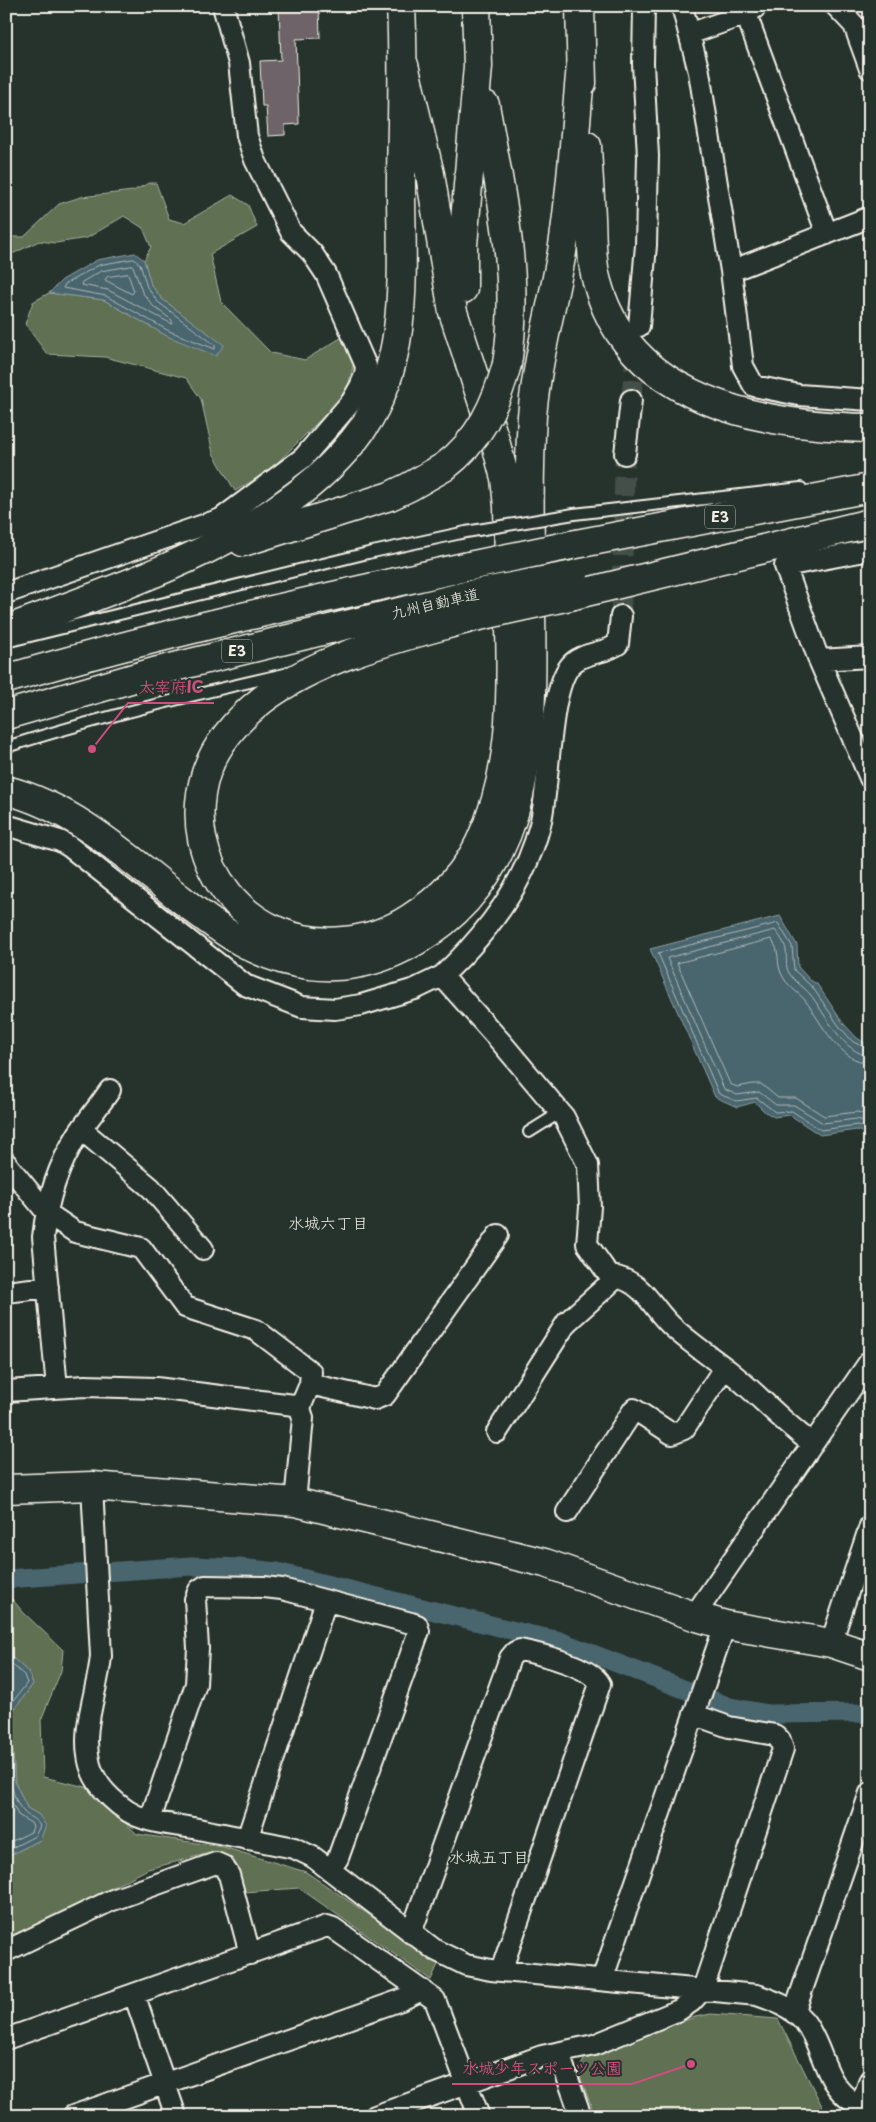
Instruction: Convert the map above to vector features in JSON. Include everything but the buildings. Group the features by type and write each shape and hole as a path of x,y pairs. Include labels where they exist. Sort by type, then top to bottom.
{"main road":[{"path":"161,570 221,542 283,505 305,488 347,448 364,426 378,399 389,373 399,319 404,65 401,6"},
{"path":"476,6 478,66 462,278 469,342 478,384"},
{"path":"580,6 581,65 592,253 596,280 609,317 625,342 656,373 674,385 718,404 756,415 810,425 870,428"},
{"path":"404,65 430,174 453,312 478,384 505,478 508,506 512,680 511,718 501,782 492,814 479,844 463,871 445,892 402,924 379,934 353,940 328,942 304,940 280,934 257,922 239,907 222,886 209,863 202,839 199,815 201,794 206,772 216,750 242,717 262,700 304,675 470,607"},
{"path":"6,790 50,805 80,822 115,846 230,936 257,950 290,962 333,967 358,964 407,946 431,932 470,897 486,877 509,830 523,778 528,746 532,679 530,488 532,416 544,336 566,221 581,65"},
{"path":"6,630 161,570 279,530 383,498 409,487 444,467 459,456 471,443 494,405 507,364 512,316 509,247 478,66"},
{"name":"九州自動車道","path":"6,679 260,612 571,545 870,488"},
{"name":"九州自動車道","path":"6,714 176,666 470,607 870,521"},
{"path":"6,1489 92,1486 295,1502 545,1563 694,1616 725,1625 831,1643 870,1656"}],"street":[{"path":"6,593 221,519 303,458 352,401 365,375 366,366 326,274 312,253 291,232 255,160 247,136 239,63 223,6"},
{"path":"638,326 646,245 648,156 643,64 644,6"},
{"path":"682,6 699,72 731,271 743,366 754,386 799,395 870,400"},
{"path":"836,6 854,25 870,69"},
{"path":"689,34 752,10 827,234"},
{"path":"731,271 870,217"},
{"path":"625,454 631,400"},
{"path":"870,550 785,566 818,660 870,778"},
{"path":"6,825 60,841 70,847 245,984 302,1007 335,1009 361,1005 415,989 442,976 486,930 520,878 531,855 541,824 557,704 564,680 571,664 581,658 612,648 618,644 621,616"},
{"path":"818,660 870,657"},
{"path":"442,976 502,1042 560,1112 588,1165 590,1207 587,1244 612,1281"},
{"path":"57,1388 43,1236 47,1212 56,1180 82,1130 110,1090"},
{"path":"82,1130 151,1188 203,1249"},
{"path":"6,1163 47,1212 75,1232 141,1248 185,1307 256,1330 311,1372 310,1384 300,1408 303,1418 295,1502"},
{"path":"310,1384 376,1399 384,1395 498,1235"},
{"path":"497,1432 567,1322 616,1277 629,1280 644,1292 664,1320 724,1368 791,1428 813,1444"},
{"path":"6,1292 48,1287"},
{"path":"694,1616 870,1361"},
{"path":"567,1512 634,1409 672,1434 684,1429 724,1368"},
{"path":"6,1390 85,1386 156,1388 294,1405 300,1408"},
{"path":"92,1486 101,1656 100,1677 93,1698 88,1737 90,1765 101,1785 120,1806 150,1820 294,1848 313,1857 435,1950 466,1965 501,1971 757,1994 783,2004 803,2020 815,2039 829,2076 844,2096 865,2109 870,2080"},
{"path":"831,1643 870,1526"},
{"path":"150,1820 196,1684 198,1648 195,1599 199,1590 205,1586 264,1586 411,1622 417,1625 419,1631 338,1858 330,1870"},
{"path":"247,1839 326,1601"},
{"path":"602,1980 725,1625"},
{"path":"411,1933 510,1658 515,1652 520,1650 577,1667 592,1675 600,1684 501,1971"},
{"path":"375,2116 542,2056 559,2054 594,2045 679,2010 691,2002 703,1989 783,1749 780,1740 775,1735 729,1728 695,1715"},
{"path":"794,2013 870,1793"},
{"path":"6,1951 110,1901 216,1863 223,1866 229,1875 250,1954"},
{"path":"6,2039 327,1926 333,1928 435,2000 479,2116"},
{"path":"73,2116 401,2000 422,1990"},
{"path":"134,1994 176,2116"},
{"path":"559,2054 581,2116"}],"lane":[{"path":"830,485 870,480"},
{"path":"6,642 368,553 466,532 574,514 811,487"},
{"path":"6,746 226,687 327,664"},
{"path":"529,1132 560,1112"}],"green space":[{"path":"149,183 156,183 169,219 184,223 232,195 248,205 257,227 210,254 221,302 271,353 305,360 339,339 362,331 346,394 269,471 235,491 213,453 201,399 186,378 105,357 47,354 25,324 33,302 49,293 104,300 167,336 223,345 162,299 151,285 144,260 151,247 143,228 124,216 87,238 56,243 39,241 6,257 6,237 24,237 59,204 81,197 133,191"},
{"path":"6,1592 23,1612 63,1650 61,1671 41,1720 43,1777 86,1787 137,1834 223,1847 306,1872 439,1962 431,1980 299,1888 244,1892 233,1866 206,1854 148,1869 6,1942 6,1857 40,1840 39,1815 27,1808 15,1782 10,1715 33,1684 28,1672 6,1652"},
{"path":"711,2014 778,2019 827,2116 595,2116 578,2071 586,2056 695,2017"}],"water":[{"path":"135,253 144,260 151,285 162,299 224,345 216,356 167,336 104,300 49,293 62,280 97,260"},
{"path":"780,916 797,945 798,967 810,980 817,984 843,1023 857,1038 870,1046 870,1136 857,1130 820,1135 790,1115 774,1117 755,1102 737,1107 715,1097 650,949"},
{"path":"6,1652 28,1672 33,1684 10,1715 15,1782 27,1808 39,1815 46,1826 40,1840 6,1857"}],"waterway":[{"path":"6,1579 191,1566 277,1572 557,1640 730,1707 768,1714 870,1713"}],"tunnel":[{"path":"631,400 637,343"},
{"path":"621,616 625,454"}],"place":[{"name":"太宰府IC","path":"92,749"},
{"name":"水城少年スポーツ公園","path":"691,2064"}],"district":[{"name":"水城六丁目","path":"328,1223"},
{"name":"水城五丁目","path":"489,1857"}]}
